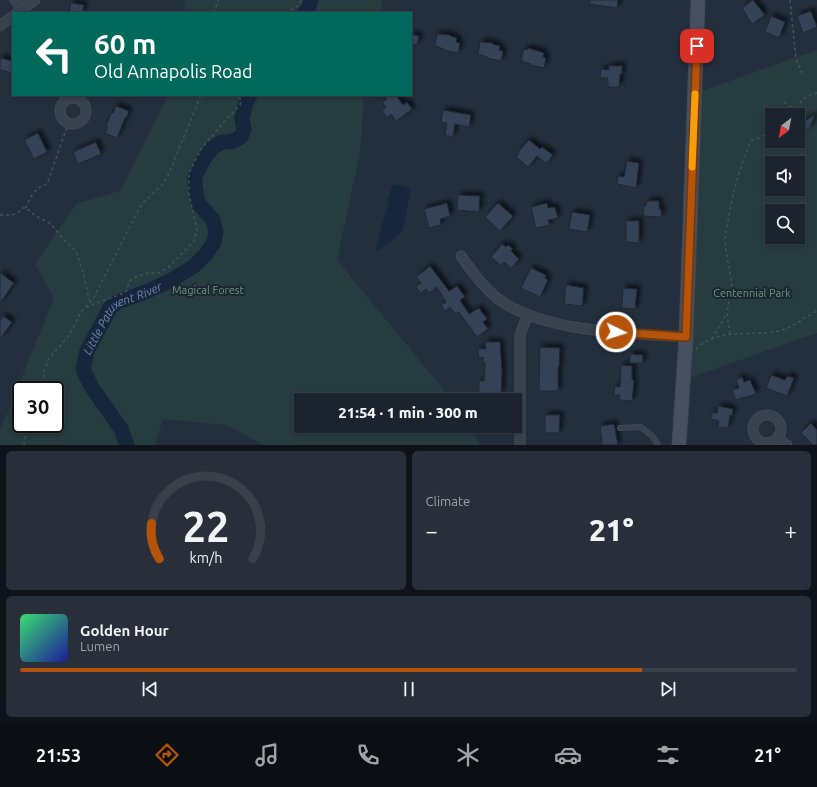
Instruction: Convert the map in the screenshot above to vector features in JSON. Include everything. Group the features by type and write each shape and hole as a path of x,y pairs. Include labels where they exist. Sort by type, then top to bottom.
{"street":[{"path":"15,0 22,12 35,0"},
{"path":"679,445 686,337 698,0"},
{"path":"0,26 12,17"},
{"path":"60,98 79,99 86,108 86,114 83,120 78,124 73,125 68,124 61,119 59,112 60,98"},
{"path":"461,256 474,276 485,288 502,301 527,316 552,323 594,329 686,337"},
{"path":"520,445 520,336 527,316"},
{"path":"778,438 787,445"}],"lane":[{"path":"620,428 641,427 652,436 658,445"}],"path":[{"path":"214,12 218,0"},
{"path":"287,12 298,5 301,0"},
{"path":"790,0 796,59 802,73"},
{"path":"798,108 802,99 817,93"},
{"path":"46,381 44,371 48,360 70,334 76,320 94,297 142,204 162,185 167,178 201,96"},
{"path":"85,308 124,293 127,290 129,282 136,277 148,273 158,274 168,268 194,241 197,230 189,194 189,173 201,149 240,105 241,100 239,96"},
{"path":"784,102 793,108"},
{"path":"0,215 10,216 18,213 23,208 26,208 35,191 47,184 68,124"},
{"path":"730,334 727,313 732,285 726,250 726,236 734,190 741,166 752,141 765,135"},
{"path":"26,208 36,216 51,224 62,238 76,251 83,272 90,303"},
{"path":"685,357 708,340 730,334 761,333 781,330 797,324 817,311"},
{"path":"712,339 727,313"},
{"path":"24,445 27,433"}],"green space":[{"path":"184,0 383,0 380,12 185,12"},
{"name":"Centennial Park","path":"817,50 817,333 689,378 699,92"},
{"name":"Magical Forest","path":"168,96 364,96 360,152 337,260 446,393 294,393 294,433 473,433 481,445 264,445 227,425 163,419 155,445 0,445 0,431 12,401 12,433 64,433 64,381 20,381 54,298 35,264 76,204 120,191"}],"water":[{"path":"394,184 408,187 411,190 403,229 399,235 377,250 376,248 386,209 389,204 387,202"}],"building":[{"path":"590,0 618,0 617,8 590,4"},
{"path":"753,0 765,15 752,24 742,8"},
{"path":"71,3 84,5 82,12 69,12"},
{"path":"811,11 817,27 803,33 797,16"},
{"path":"771,16 785,22 779,38 765,32"},
{"path":"412,34 419,36 417,45 412,44"},
{"path":"437,34 450,35 457,38 456,42 460,43 458,53 444,50 435,46"},
{"path":"480,42 493,43 492,44 500,46 499,50 503,51 501,61 487,58 478,54"},
{"path":"528,48 544,53 543,57 546,58 544,68 521,61 524,49 528,50"},
{"path":"0,58 12,61 12,73 0,70"},
{"path":"609,66 622,66 619,87 608,87 608,78 600,78 601,69 609,70"},
{"path":"385,96 397,96 403,105 407,102 412,109 396,121 391,114 387,118 382,110 386,107 382,102 387,99"},
{"path":"116,106 129,111 117,138 105,133 108,127 106,126"},
{"path":"443,110 471,115 469,127 455,124 453,137 445,135 447,123 441,122"},
{"path":"815,115 809,130 805,128 805,120"},
{"path":"38,133 47,152 34,159 24,140"},
{"path":"529,140 540,149 542,147 553,155 546,163 537,156 528,167 516,157 519,153 518,152"},
{"path":"96,142 101,154 78,164 73,152"},
{"path":"627,161 639,163 636,188 617,184 618,176 624,177"},
{"path":"458,195 480,196 479,212 457,210"},
{"path":"647,201 659,201 661,217 643,216 644,206 646,206"},
{"path":"447,203 450,216 440,219 441,225 429,228 424,209"},
{"path":"498,203 513,216 500,231 485,217"},
{"path":"547,203 548,208 555,207 558,218 548,220 550,225 536,228 531,207"},
{"path":"572,212 590,215 587,232 569,229"},
{"path":"626,221 639,221 639,243 626,242"},
{"path":"502,244 506,247 508,245 513,249 511,251 519,259 511,268 504,262 501,266 491,257"},
{"path":"430,266 449,291 457,286 465,297 460,300 469,314 479,308 487,319 483,322 488,329 477,337 459,312 455,314 450,307 445,311 441,305 446,302 437,287 429,293 426,289 421,293 416,287 421,283 416,277"},
{"path":"531,268 546,275 545,278 548,280 540,297 521,288"},
{"path":"0,273 14,283 0,303"},
{"path":"566,285 584,288 582,306 564,304"},
{"path":"623,288 637,289 635,309 622,308"},
{"path":"3,316 12,322 0,339 0,321"},
{"path":"485,342 500,342 502,373 501,393 479,393 479,381 484,381 485,363 483,363 483,357 479,358 478,349 486,349"},
{"path":"540,347 560,348 558,391 539,391"},
{"path":"630,354 643,355 642,363 630,363"},
{"path":"621,365 632,366 632,380 634,380 632,401 619,400 620,395 614,395 615,386 620,387"},
{"path":"771,375 785,380 787,376 794,378 787,396 766,388"},
{"path":"742,377 744,382 750,380 756,394 736,400 732,390 739,388 736,380"},
{"path":"718,406 733,409 732,416 730,415 728,428 718,427 719,421 711,419 712,413 717,413"},
{"path":"545,415 560,415 559,433 545,433"},
{"path":"811,423 817,430 817,445 813,445 801,433"},
{"path":"614,424 618,445 602,445 600,426"}],"waterway":[{"name":"Little Patuxent River","path":"305,12 308,10 311,0"},
{"name":"Little Patuxent River","path":"127,445 121,429 91,386 83,369 87,351 110,308 117,302 143,293 170,281 194,266 206,254 214,242 216,232 213,220 198,203 195,177 203,160 213,147 223,142 231,142 241,137 244,130 242,118 250,96"}],"slow traffic":[{"path":"692,167 695,94"}],"route":[{"path":"616,332 686,337 697,46"}]}
